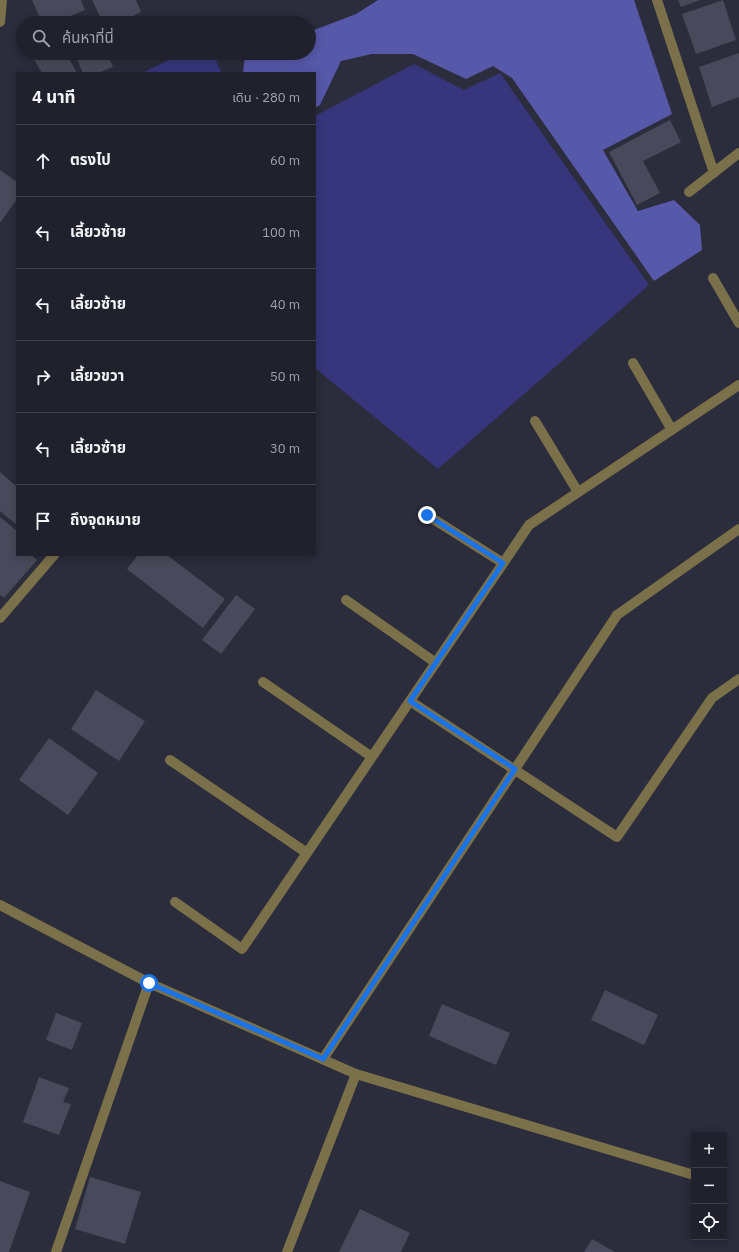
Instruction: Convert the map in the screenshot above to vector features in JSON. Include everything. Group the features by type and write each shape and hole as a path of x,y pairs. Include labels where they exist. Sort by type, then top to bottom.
{"street":[{"path":"0,22 2,0"},
{"path":"657,0 714,173"},
{"path":"690,192 739,153"},
{"path":"713,278 739,322"},
{"path":"633,363 672,430"},
{"path":"175,902 242,949 529,524 739,385"},
{"path":"535,421 578,492"},
{"path":"427,515 503,563"},
{"path":"323,1059 617,615 739,530"},
{"path":"0,618 53,556"},
{"path":"346,600 436,663"},
{"path":"410,701 617,837 712,698 739,679"},
{"path":"263,682 372,757"},
{"path":"170,760 307,853"},
{"path":"0,905 149,983 356,1074 691,1174"},
{"path":"56,1252 149,983"},
{"path":"287,1252 356,1074"}],"shaded area":[{"path":"378,0 634,0 672,114 603,150 638,211 674,200 700,225 702,250 654,281 512,78 493,66 466,79 413,54 372,54 341,61 320,105 316,107 316,72 243,72 244,60 316,60 316,29 356,14"},
{"path":"169,60 216,60 222,72 144,72"},
{"path":"414,64 464,90 500,73 649,285 438,469 316,369 316,115"}],"building":[{"path":"32,0 81,0 85,10 70,16 39,16"},
{"path":"92,0 136,0 141,12 133,16 100,16"},
{"path":"678,0 700,0 681,7"},
{"path":"723,0 736,40 696,54 682,14"},
{"path":"739,53 739,97 712,107 699,67"},
{"path":"34,60 70,60 76,72 41,72"},
{"path":"77,60 110,60 113,67 100,72 83,72"},
{"path":"670,120 681,142 643,161 660,193 637,205 609,152"},
{"path":"0,170 16,181 16,200 0,223"},
{"path":"0,472 16,486 16,524 0,511"},
{"path":"0,517 16,530 16,556 32,556 37,560 4,598 0,595"},
{"path":"137,556 168,556 225,599 203,628 127,569"},
{"path":"236,595 255,609 221,654 202,640"},
{"path":"96,690 145,721 119,761 71,729"},
{"path":"49,738 98,773 68,815 19,780"},
{"path":"605,990 658,1015 644,1045 591,1020"},
{"path":"442,1004 510,1033 496,1065 429,1036"},
{"path":"56,1013 82,1023 72,1050 46,1040"},
{"path":"39,1077 69,1088 63,1102 71,1104 59,1135 23,1122"},
{"path":"90,1177 141,1192 125,1244 75,1229"},
{"path":"0,1181 30,1192 9,1252 0,1252"},
{"path":"360,1209 410,1233 401,1252 339,1252"},
{"path":"592,1239 615,1252 584,1252"}],"route":[{"path":"149,983 323,1059 515,769 410,701 503,563 427,515"}]}
